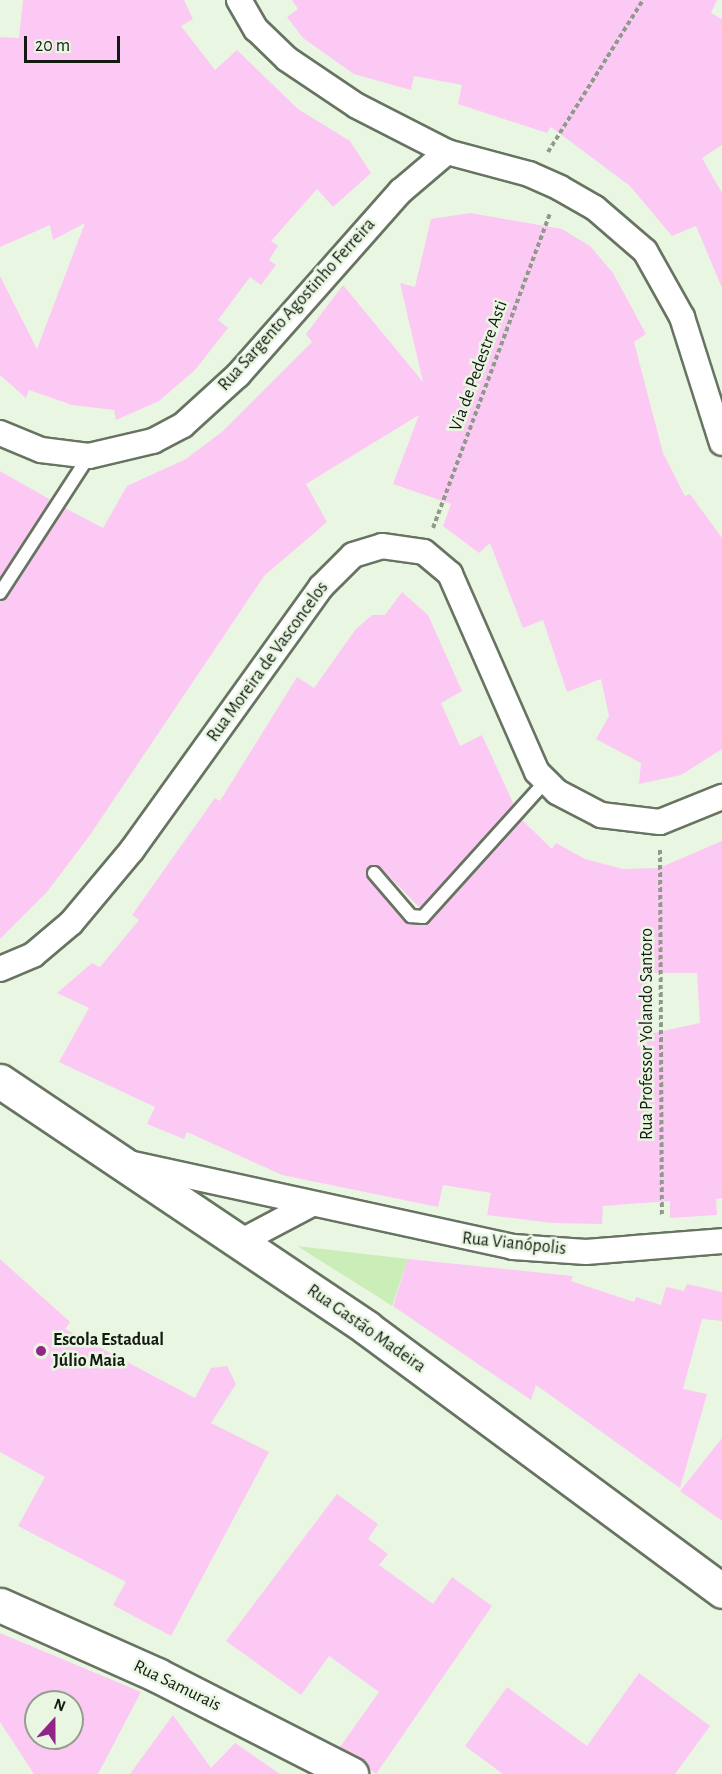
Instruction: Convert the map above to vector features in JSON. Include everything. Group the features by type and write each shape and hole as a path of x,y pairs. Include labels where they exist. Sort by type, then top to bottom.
{"street":[{"path":"239,0 256,29 287,59 357,106 447,152 529,174 560,188 595,208 645,251 682,317 722,443"},
{"name":"Rua Sargento Agostinho Ferreira","path":"0,433 41,450 89,456 153,441 183,425 238,375 401,191 447,152"},
{"name":"Rua Moreira de Vasconcelos","path":"0,969 33,955 78,914 132,850 321,587 352,555 382,546 424,552"},
{"path":"424,552 450,574 546,781 601,815 660,822 722,797"},
{"name":"Rua Gastão Madeira","path":"0,1081 124,1162 238,1243 367,1328 722,1591"},
{"name":"Rua Vianópolis","path":"124,1162 310,1205 513,1247 586,1252 722,1241"},
{"path":"238,1243 310,1205"},
{"name":"Rua Samurais","path":"0,1605 157,1675 351,1774"}],"lane":[{"path":"0,593 89,456"},
{"path":"374,873 411,916 423,917 546,781"}],"path":[{"path":"529,174 558,141 643,0"},
{"name":"Via de Pedestre Asti","path":"424,552 560,188"},
{"name":"Rua Professor Yolando Santoro","path":"660,822 662,1245"}],"green space":[{"path":"297,1246 408,1259 392,1306 383,1300"}],"building":[{"path":"23,0 184,0 193,19 181,26 215,70 237,50 298,109 350,141 371,173 333,207 317,189 271,241 278,246 269,260 276,265 261,285 250,277 218,320 228,328 195,370 159,401 116,420 114,410 72,405 29,390 26,398 0,375 0,276 37,349 85,223 53,240 50,225 0,247 0,37 19,38"},
{"path":"292,0 717,0 711,13 722,19 722,145 702,158 722,193 722,288 696,226 672,236 630,186 551,127 547,133 458,104 462,85 414,76 411,90 354,74 303,38 287,17 298,9"},
{"path":"470,213 562,229 590,246 613,273 646,334 634,342 663,453 685,496 690,494 722,538 722,749 681,775 639,784 641,763 596,739 609,716 601,679 567,692 543,620 523,628 490,543 479,553 443,526 451,504 393,484 419,415 306,484 327,522 264,576 90,835 47,892 0,939 0,601 65,508 103,528 127,486 186,459 223,431 312,342 306,334 343,285 423,382 400,283 415,287 431,219"},
{"path":"0,471 51,500 0,578"},
{"path":"402,592 428,615 462,691 441,703 460,746 482,735 514,805 420,908 380,867 368,867 368,878 405,922 429,923 522,820 552,849 556,843 585,859 623,869 659,868 722,841 722,1198 716,1199 717,1215 670,1218 670,1201 603,1206 602,1224 552,1223 487,1215 491,1193 443,1185 438,1207 282,1175 187,1132 184,1139 147,1124 155,1107 59,1062 89,1008 57,993 92,963 100,967 139,920 132,915 215,798 220,801 297,677 314,688 356,629 372,615 385,615","holes":["648,973 697,973 700,1023 649,1034"]},
{"path":"0,1259 70,1322 65,1329 195,1398 211,1368 227,1366 236,1384 211,1423 269,1452 171,1636 113,1605 126,1582 18,1526 45,1477 0,1452"},
{"path":"408,1259 573,1276 571,1281 634,1302 636,1297 661,1305 666,1287 684,1291 687,1284 722,1292 722,1321 702,1319 683,1389 707,1394 680,1488 536,1385 531,1400 393,1306"},
{"path":"722,1438 722,1521 680,1491"},
{"path":"337,1494 378,1524 368,1539 388,1554 379,1565 433,1604 452,1577 492,1606 376,1774 340,1747 379,1692 329,1656 301,1695 226,1641"},
{"path":"0,1633 141,1692 98,1774 34,1774 0,1722"},
{"path":"639,1673 710,1726 675,1774 503,1774 465,1746 507,1687 587,1746"},
{"path":"173,1715 211,1768 235,1743 280,1774 130,1774"}],"place":[{"name":"Escola Estadual Júlio Maia","path":"41,1351"}]}
